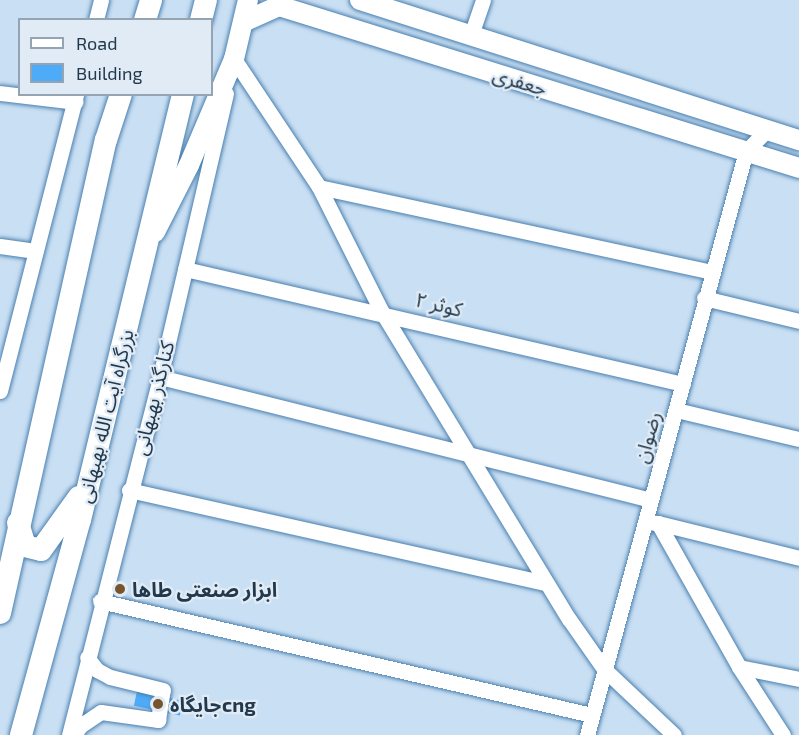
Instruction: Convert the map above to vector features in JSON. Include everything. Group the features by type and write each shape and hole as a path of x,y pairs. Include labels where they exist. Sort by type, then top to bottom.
{"highway":[{"path":"146,18 151,0"},
{"path":"202,18 206,0"},
{"path":"0,613 6,558 18,523 106,140 119,96"},
{"name":"بزرگراه آیت الله بهبهانی","path":"21,735 89,482 183,96"},
{"path":"18,523 25,546 41,550 89,482"}],"main road":[{"name":"کنارگذر بهبهانی","path":"145,250 189,165 234,59 248,0"},
{"name":"جعفری","path":"360,0 398,6 471,36 799,140"},
{"name":"جعفری","path":"243,22 279,6 799,168"}],"street":[{"path":"96,18 101,0"},
{"path":"471,36 483,0"},
{"path":"234,59 319,187 382,312 546,583 604,669 674,735"},
{"name":"کنارگذر بهبهانی","path":"69,735 100,601 160,377 234,59"},
{"path":"0,93 18,94"},
{"path":"0,391 76,98 46,96"},
{"path":"746,151 767,130"},
{"name":"رضوان","path":"588,735 604,669 651,522 651,500 704,298 746,151"},
{"path":"319,187 711,273"},
{"path":"0,246 36,251"},
{"name":"کوثر ۲","path":"185,269 382,312 683,384"},
{"path":"704,298 799,321"},
{"path":"160,377 467,452 651,500"},
{"path":"676,411 799,439"},
{"path":"129,490 546,583"},
{"path":"651,522 799,558"},
{"path":"651,522 783,735"},
{"path":"100,601 592,716"},
{"path":"74,735 80,726 101,712 158,720 163,690 110,677 97,670 87,657"},
{"path":"739,667 799,679"}],"building":[{"name":"جایگاهcng","path":"137,691 183,701 180,715 134,706"}],"place":[{"name":"ابزار صنعتی طاها","path":"120,589"},
{"name":"جایگاهcng","path":"158,704"}]}
